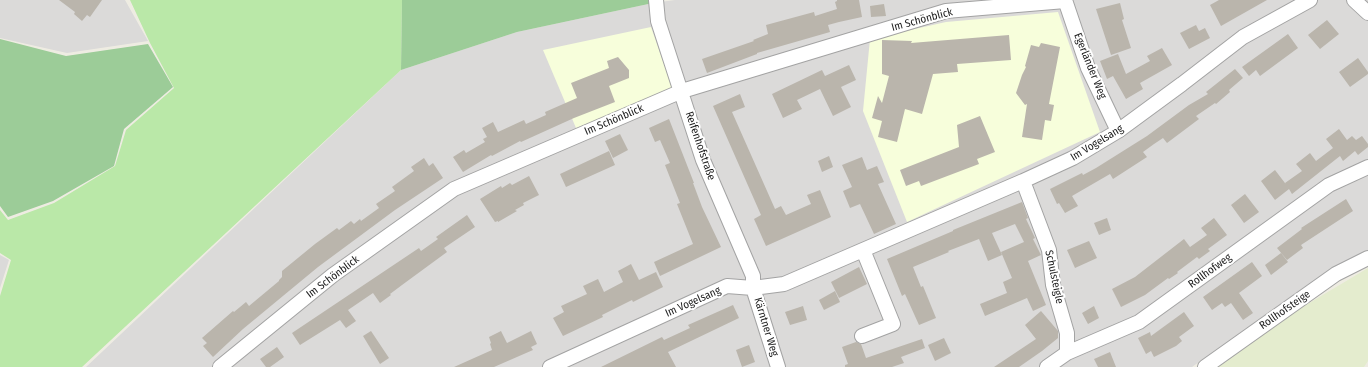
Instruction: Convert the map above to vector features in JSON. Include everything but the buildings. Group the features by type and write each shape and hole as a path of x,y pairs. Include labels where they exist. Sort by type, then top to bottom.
{"street":[{"name":"Reifenhofstraße","path":"656,0 658,21 682,91 703,160 753,276 753,288"},
{"name":"Im Schönblick","path":"220,367 333,275 454,189 682,91 946,11 1065,0"},
{"name":"Egerländer Weg","path":"1065,0 1088,68 1118,131"},
{"name":"Im Vogelsang","path":"550,367 727,286 753,288 784,284 1073,158 1118,131 1243,37 1310,0"},
{"path":"1354,0 1368,13"},
{"name":"Rollhofweg","path":"1047,367 1067,352 1139,322 1329,185 1368,167"},
{"name":"Schulsteigle","path":"1023,181 1049,250 1053,285 1067,333 1067,352"},
{"path":"862,336 893,324 863,250"},
{"name":"Rollhofsteige","path":"1205,367 1336,274 1368,258"},
{"name":"Kärntner Weg","path":"753,288 778,367"}],"shaded area":[{"path":"0,0 125,0 148,41 67,53 0,38"},
{"path":"675,0 1368,0 1368,250 1192,367 86,367 401,70 517,32 653,3"},
{"path":"1058,12 1100,132 907,222 863,111 870,39 946,22"},
{"path":"651,27 673,90 576,128 543,50"},
{"path":"0,255 9,260 0,288"},
{"path":"1368,268 1368,361 1364,367 1214,367 1250,341 1306,305"}],"green space":[{"path":"130,0 402,0 401,70 82,367 0,367 0,296 11,260 0,253 0,210 8,220 54,203 115,166 126,130 174,88 150,43"},
{"path":"402,0 653,0 653,3 517,32 401,70"},
{"path":"0,39 66,56 148,44 173,87 124,129 114,166 53,201 8,217 0,206"}]}
